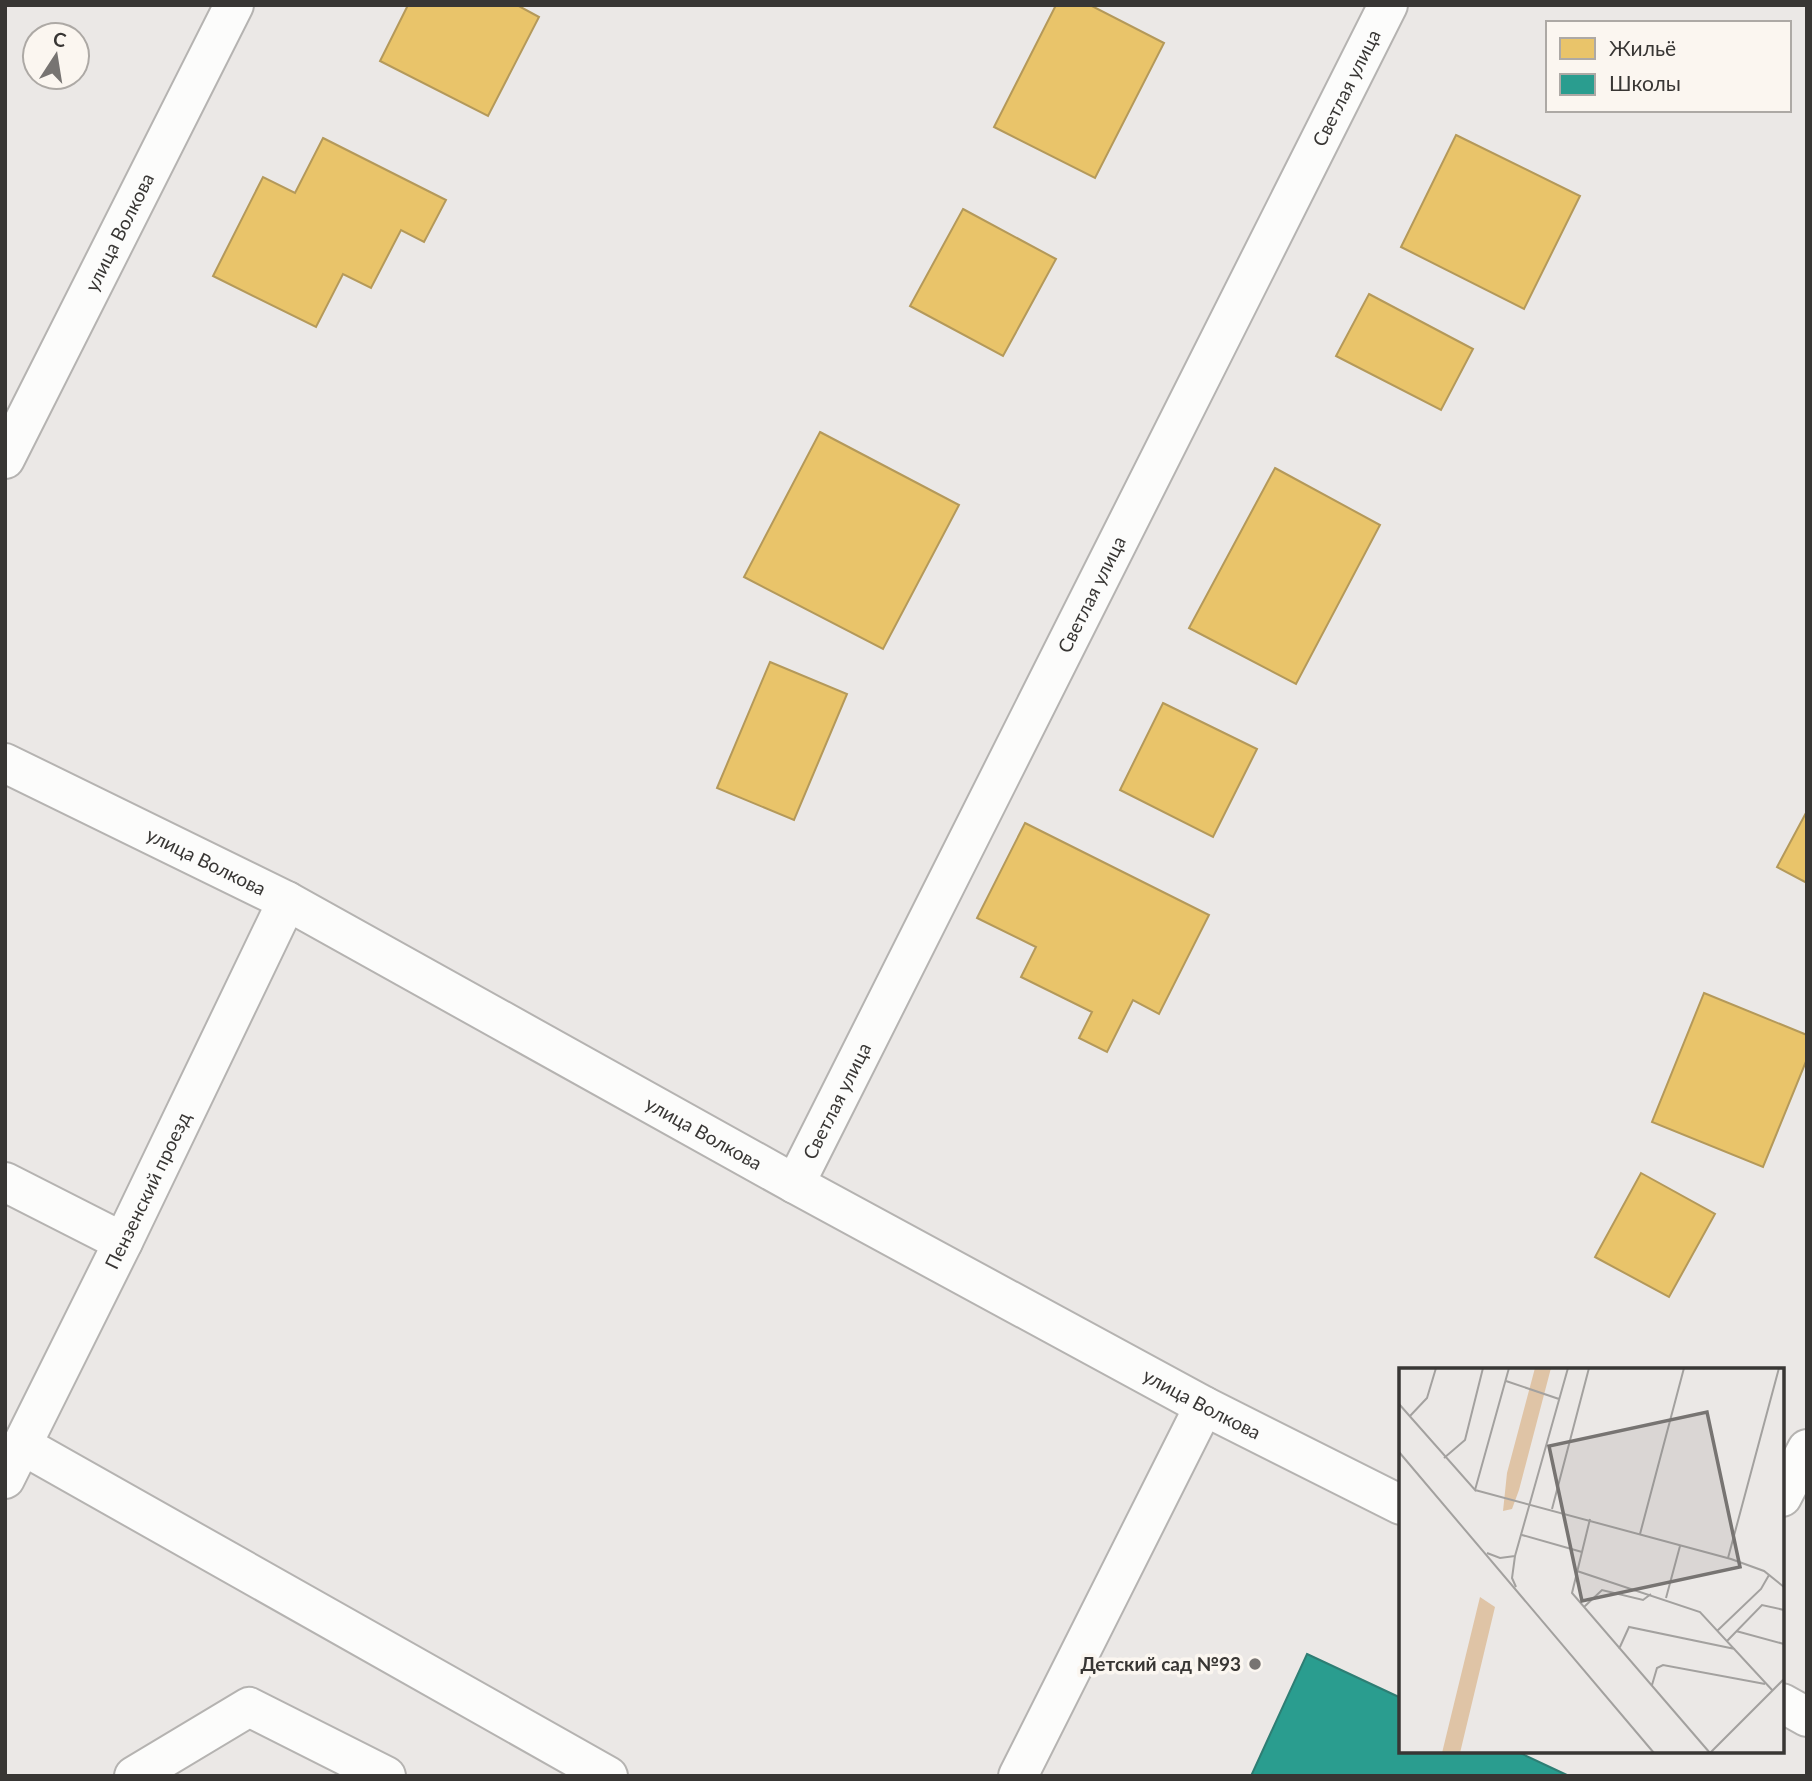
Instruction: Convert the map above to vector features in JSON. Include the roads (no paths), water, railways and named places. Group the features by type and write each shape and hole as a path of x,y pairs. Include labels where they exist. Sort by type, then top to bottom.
{"street":[{"name":"улица Волкова","path":"5,459 234,5"},
{"name":"Светлая улица","path":"795,1184 1388,5"},
{"name":"улица Волкова","path":"5,763 287,901 795,1184 1204,1406 1399,1504"},
{"name":"Пензенский проезд","path":"5,1479 123,1242 287,901"},
{"path":"5,1182 123,1242"},
{"path":"1018,1776 1204,1406"},
{"path":"22,1445 608,1776"},
{"path":"1784,1493 1807,1449"},
{"path":"1784,1704 1807,1717"},
{"path":"134,1776 249,1707 386,1776"}],"place":[{"name":"Детский сад №93","path":"1255,1664"}]}
